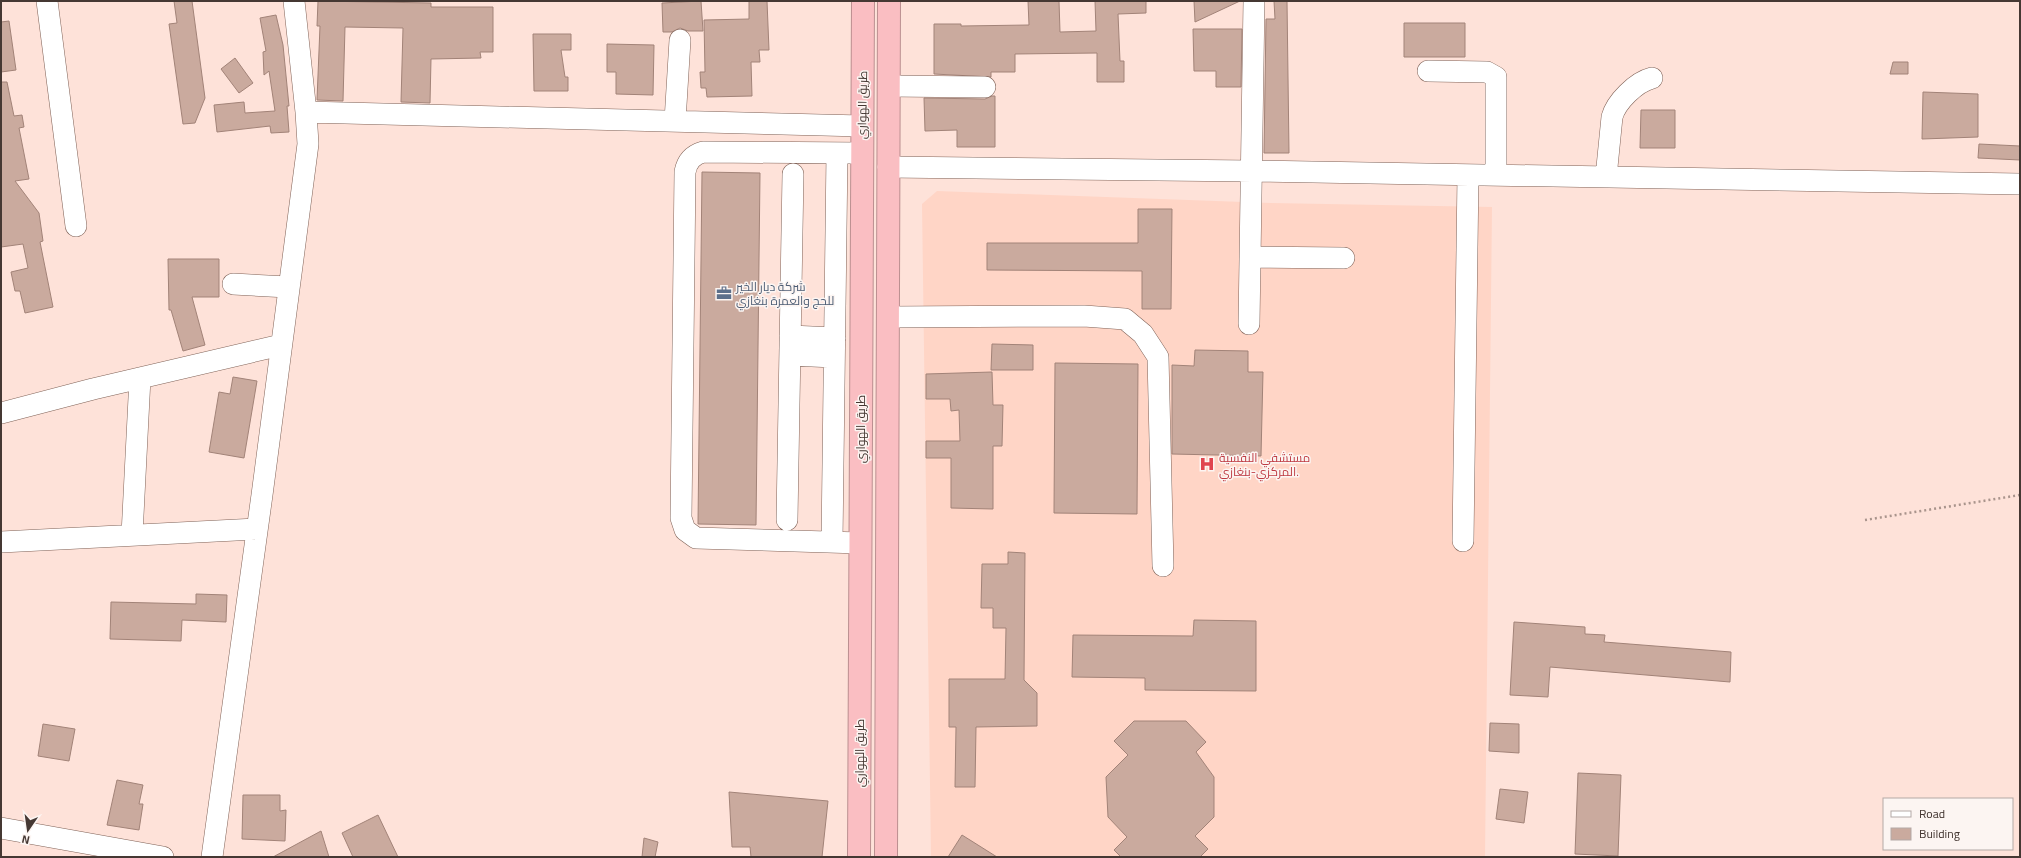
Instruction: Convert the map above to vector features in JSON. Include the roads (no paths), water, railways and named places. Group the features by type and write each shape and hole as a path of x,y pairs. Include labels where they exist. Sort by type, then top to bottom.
{"highway":[{"name":"طريق الهواري","path":"859,857 862,126 864,1"},
{"path":"886,857 889,1"}],"street":[{"path":"47,1 76,226"},
{"path":"212,857 258,529 288,287 308,144 294,1"},
{"path":"1249,324 1254,1"},
{"path":"675,121 680,40"},
{"path":"1428,71 1488,72 1496,77 1496,175"},
{"path":"1606,177 1612,117 1615,108 1641,83 1652,78"},
{"path":"889,86 985,87"},
{"path":"306,112 862,126"},
{"path":"860,543 696,538 685,530 681,518 686,166 692,157 703,152 862,152"},
{"path":"832,542 837,153"},
{"path":"888,167 1252,170 2020,184"},
{"path":"787,520 794,174"},
{"path":"1463,540 1468,175"},
{"path":"1250,258 1344,258"},
{"path":"233,284 288,287"},
{"path":"888,317 1084,316 1125,320 1143,334 1158,357 1163,566"},
{"path":"1,413 140,378 282,345"},
{"path":"790,346 834,347"},
{"path":"132,535 140,378"},
{"path":"1,542 258,529"},
{"path":"1,828 163,857"}],"place":[{"name":"شركة ديار الخير للحج والعمرة بنغازي","path":"724,293"},
{"name":"مستشفي النفسية المركزي-بنغازي.","path":"1207,464"}]}
